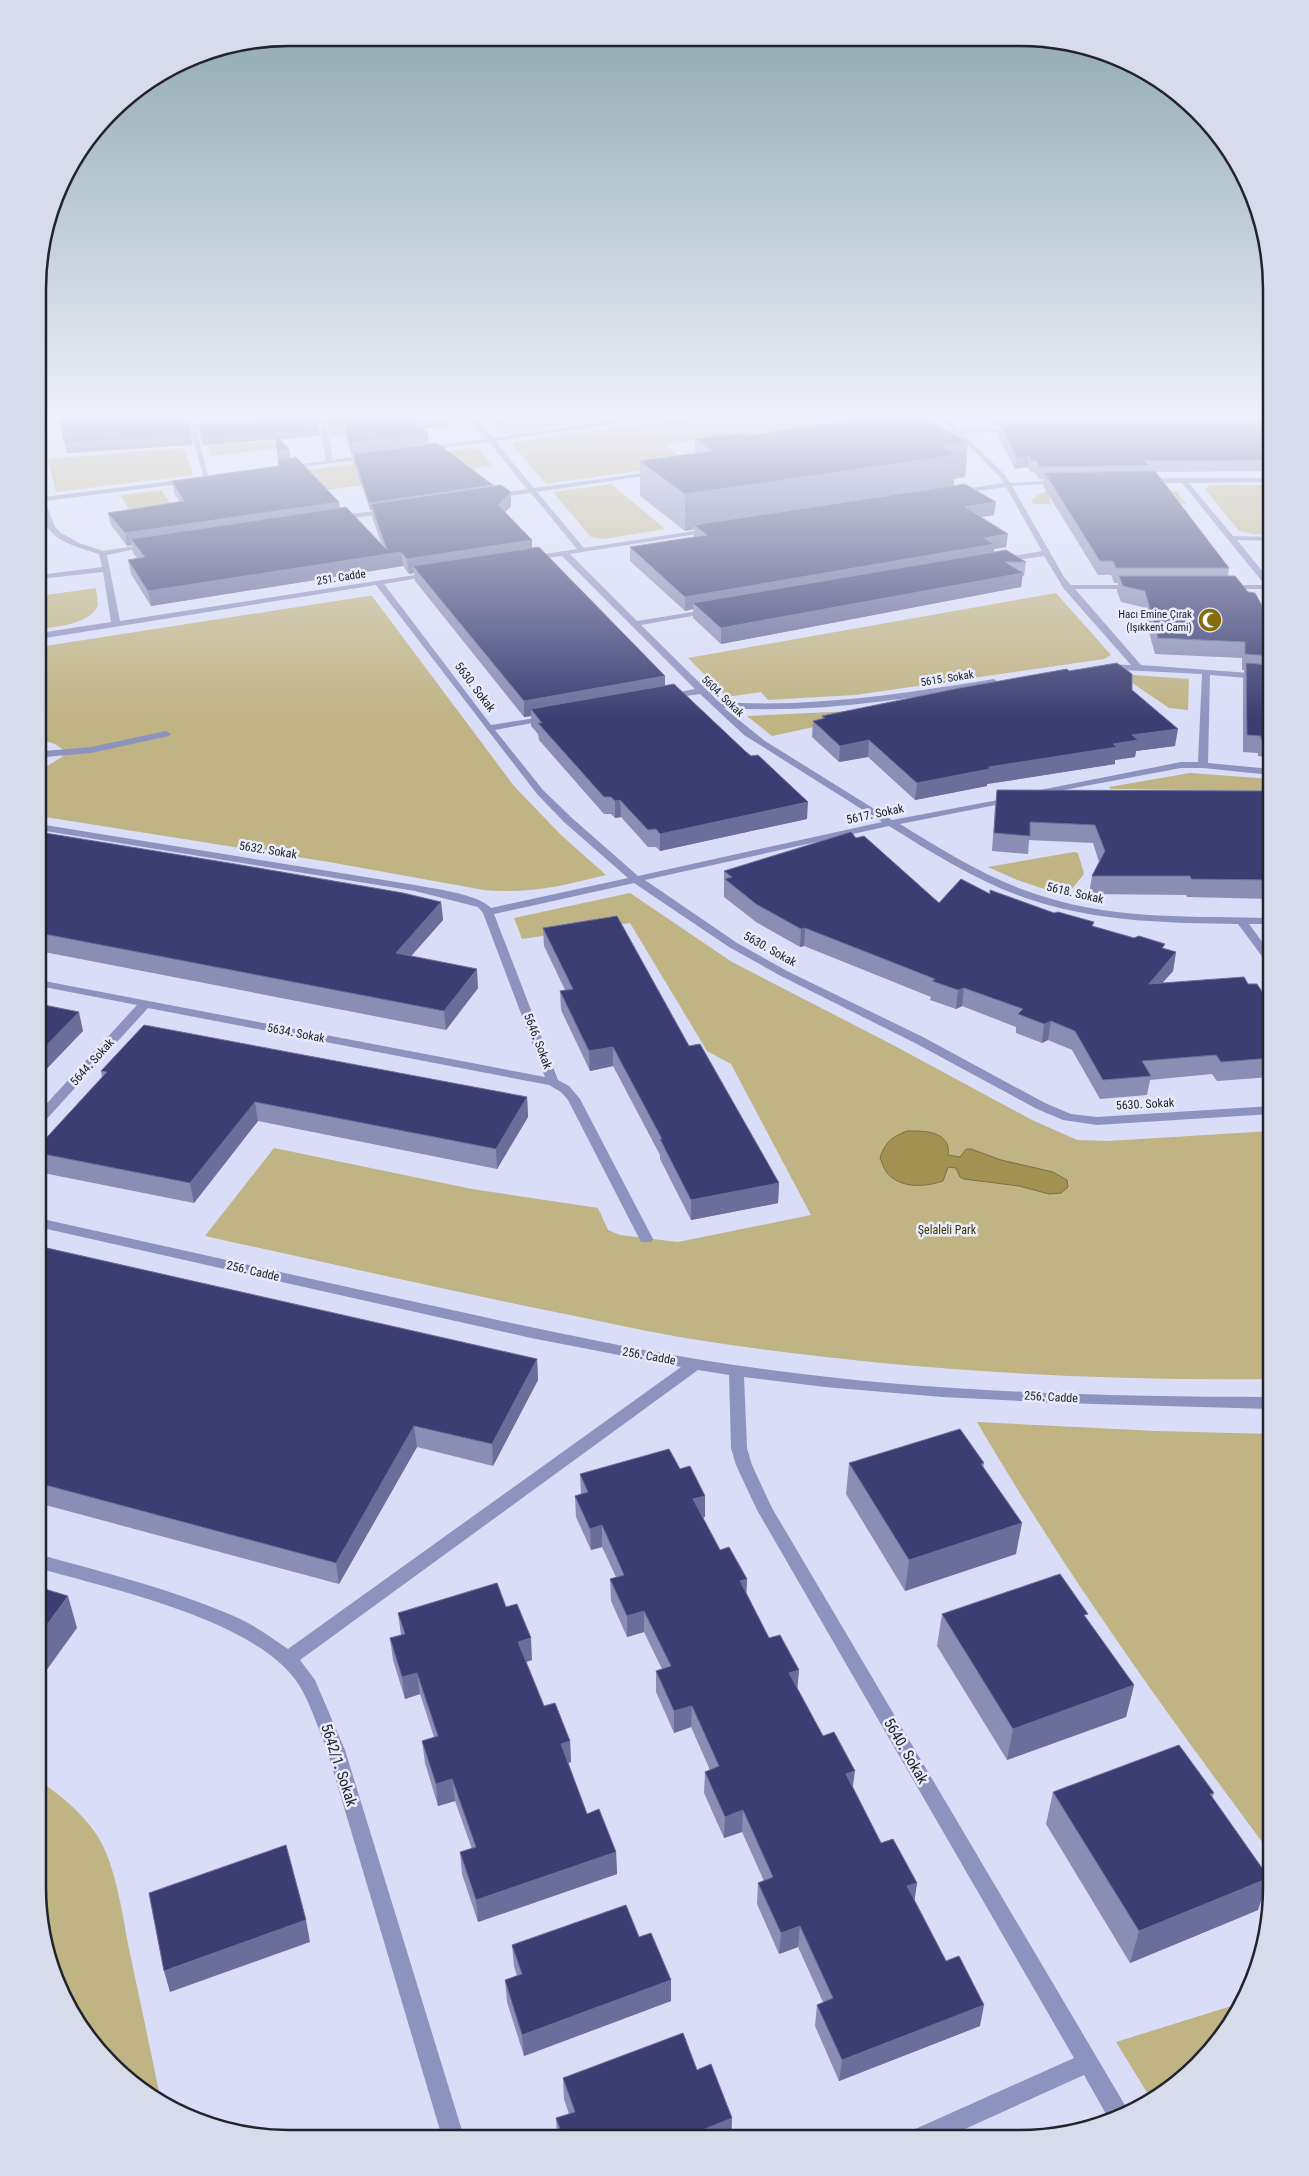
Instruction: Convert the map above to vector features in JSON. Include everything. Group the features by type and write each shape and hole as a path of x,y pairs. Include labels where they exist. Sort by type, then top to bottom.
{"street":[{"path":"46,515 57,536 103,553 160,544"},
{"path":"328,520 365,515"},
{"path":"552,515 582,550"},
{"path":"1025,515 1067,587 1138,667"},
{"path":"1211,515 1263,577"},
{"path":"525,560 724,528"},
{"path":"1230,538 1263,539"},
{"path":"103,553 116,624"},
{"name":"5604. Sokak","path":"564,553 737,725 758,741 890,823"},
{"path":"995,562 1046,553"},
{"path":"46,576 106,569"},
{"name":"251. Cadde","path":"46,635 437,573"},
{"name":"5630. Sokak","path":"379,583 540,792 568,820 637,880 732,945 890,1025 1054,1112 1068,1117 1097,1121 1263,1111"},
{"path":"1067,587 1145,587"},
{"path":"1222,587 1263,587"},
{"path":"634,624 719,609"},
{"path":"1096,668 1138,667 1263,676"},
{"path":"1203,765 1206,672"},
{"name":"5615. Sokak","path":"716,705 774,707 835,704 1003,681"},
{"path":"658,698 702,691"},
{"path":"489,728 554,717"},
{"path":"46,754 91,750 166,734"},
{"name":"5617. Sokak","path":"488,912 890,823 1176,766 1203,765 1263,771"},
{"path":"1034,794 1093,794"},
{"name":"5618. Sokak","path":"890,823 964,867 1009,889 1041,900 1118,916 1181,920 1263,921"},
{"name":"5632. Sokak","path":"46,828 423,890 472,901 482,906 488,912"},
{"name":"5646. Sokak","path":"488,912 553,1082 565,1089 574,1099 646,1240"},
{"path":"1241,920 1263,950"},
{"name":"5634. Sokak","path":"46,984 553,1082"},
{"name":"5644. Sokak","path":"46,1111 145,1004"},
{"name":"256. Cadde","path":"46,1224 500,1326 736,1370 833,1382 980,1394 1263,1403"},
{"path":"288,1659 696,1364"},
{"name":"5640. Sokak","path":"736,1370 739,1448 744,1464 761,1501 1116,2110"},
{"name":"5642/1. Sokak","path":"46,1562 168,1599 224,1619 259,1638 288,1659 308,1685 336,1750 451,2130"},
{"path":"939,2130 1087,2063"}],"green space":[{"path":"132,515 151,515 134,517"},
{"path":"572,515 648,515 665,529 604,539 591,537"},
{"path":"1226,515 1263,515 1263,535 1239,531"},
{"path":"96,588 98,606 80,621 46,628 46,595"},
{"path":"1056,593 1111,655 1104,659 855,695 768,700 761,692 727,697 688,658"},
{"path":"372,596 514,786 561,835 606,875 560,886 531,890 484,890 329,862 46,817 46,767 62,757 64,750 46,741 46,646"},
{"path":"1119,674 1189,679 1188,710 1169,708"},
{"path":"854,711 879,713 772,736 747,716"},
{"path":"1190,773 1263,778 1263,791 1111,789 1109,787"},
{"path":"1074,852 1078,853 1084,874 1066,896 1020,881 988,867"},
{"name":"Şelaleli Park","path":"630,893 732,962 893,1045 1032,1120 1077,1140 1108,1141 1263,1131 1263,1379 1127,1378 984,1371 840,1359 769,1350 646,1331 471,1295 205,1236 274,1148 472,1189 598,1208 608,1230 620,1235 678,1242 811,1215 731,1064 707,1051 630,923 522,939 514,918"},
{"path":"977,1422 1156,1431 1263,1434 1263,1843 1118,1642 1045,1534"},
{"path":"46,1786 82,1816 101,1842 112,1869 159,2092 129,2069 97,2035 71,1994 59,1965 48,1918 46,1886"},
{"path":"1231,2006 1222,2022 1202,2047 1180,2069 1147,2093 1116,2042"}],"shaded area":[{"path":"907,1131 929,1132 940,1136 948,1145 948,1155 960,1157 966,1149 971,1149 1001,1160 1053,1172 1067,1180 1068,1187 1061,1193 1049,1194 1019,1186 964,1179 960,1177 956,1168 948,1167 943,1181 929,1185 899,1182 887,1173 880,1158 884,1148 890,1141"}],"building":[{"path":"109,515 252,515 125,533"},
{"path":"295,515 353,515 387,550 375,515 507,515 532,540 407,559 401,552 148,591 128,560 145,557 131,539"},
{"path":"763,515 977,515 1008,534 984,538 994,544 685,597 630,547 707,535 694,525"},
{"path":"1071,515 1188,515 1229,568 1116,568 1113,561 1100,561"},
{"path":"539,547 665,676 524,701 413,566"},
{"path":"1006,550 1026,562 1005,562 1023,573 721,628 693,603"},
{"path":"1119,576 1235,576 1248,592 1255,593 1263,608 1263,655 1245,654 1245,642 1158,638 1145,591 1123,586"},
{"path":"1117,663 1132,674 1132,690 1178,729 1132,735 1138,740 1113,744 1117,747 989,767 989,769 917,783 869,740 840,746 813,721 825,718 822,716 960,688 1067,669 1069,671"},
{"path":"1246,663 1263,664 1263,739 1261,739 1261,736 1247,735"},
{"path":"674,684 745,751 751,756 758,755 808,802 660,834 656,829 648,830 620,800 615,801 611,797 604,797 538,723 542,723 531,709"},
{"path":"997,790 1263,791 1263,880 1191,879 1190,876 1092,876 1105,851 1095,825 1030,822 1030,836 994,833"},
{"path":"851,832 856,838 864,836 939,903 961,879 990,894 990,890 1054,913 1058,912 1094,922 1092,926 1134,938 1139,936 1165,944 1162,948 1176,952 1149,984 1244,977 1248,984 1257,984 1263,993 1263,1059 1221,1062 1216,1055 1142,1061 1151,1076 1103,1080 1075,1031 1051,1021 1044,1024 1018,1014 1023,1009 964,988 958,990 932,981 935,979 805,928 801,929 756,904 725,879 732,877 724,871"},
{"path":"46,833 403,893 441,902 396,953 477,969 444,1011 46,934"},
{"path":"617,916 689,1046 700,1044 779,1183 691,1200 660,1139 662,1139 613,1047 589,1051 560,991 573,989 543,928"},
{"path":"46,1005 79,1012 46,1046"},
{"path":"144,1025 527,1097 496,1149 255,1102 190,1183 46,1155 46,1138 107,1072 101,1071"},
{"path":"46,1248 537,1359 492,1444 414,1426 336,1563 46,1485"},
{"path":"960,1429 984,1463 981,1464 1022,1523 909,1560 849,1463"},
{"path":"669,1449 680,1469 690,1466 705,1496 693,1499 720,1550 729,1547 747,1579 740,1581 769,1638 780,1635 799,1670 789,1673 823,1736 834,1732 855,1771 846,1774 881,1843 893,1839 917,1883 907,1886 946,1961 959,1956 984,2005 842,2060 817,2005 833,1998 800,1926 781,1933 758,1883 773,1877 743,1810 725,1817 705,1772 719,1766 692,1706 674,1711 656,1671 671,1666 644,1611 627,1616 610,1579 624,1575 602,1525 590,1529 575,1496 588,1492 580,1474"},
{"path":"1060,1574 1088,1614 1084,1615 1134,1685 1013,1729 942,1614"},
{"path":"497,1583 506,1607 517,1604 531,1638 518,1642 544,1706 555,1703 570,1741 561,1744 587,1814 599,1809 616,1852 476,1900 460,1852 476,1847 452,1779 436,1784 422,1741 438,1736 417,1673 402,1677 390,1638 405,1634 398,1613"},
{"path":"46,1589 68,1596 46,1626"},
{"path":"1179,1745 1214,1793 1210,1794 1263,1869 1263,1880 1139,1931 1053,1792"},
{"path":"286,1845 306,1920 164,1971 149,1893"},
{"path":"626,1905 639,1937 651,1933 671,1980 522,2035 505,1980 522,1974 512,1945"},
{"path":"683,2033 697,2070 711,2064 732,2118 703,2130 560,2130 556,2118 575,2112 563,2078"}],"place":[{"name":"Hacı Emine Çırak (Işıkkent Cami)","path":"1210,620"}]}
